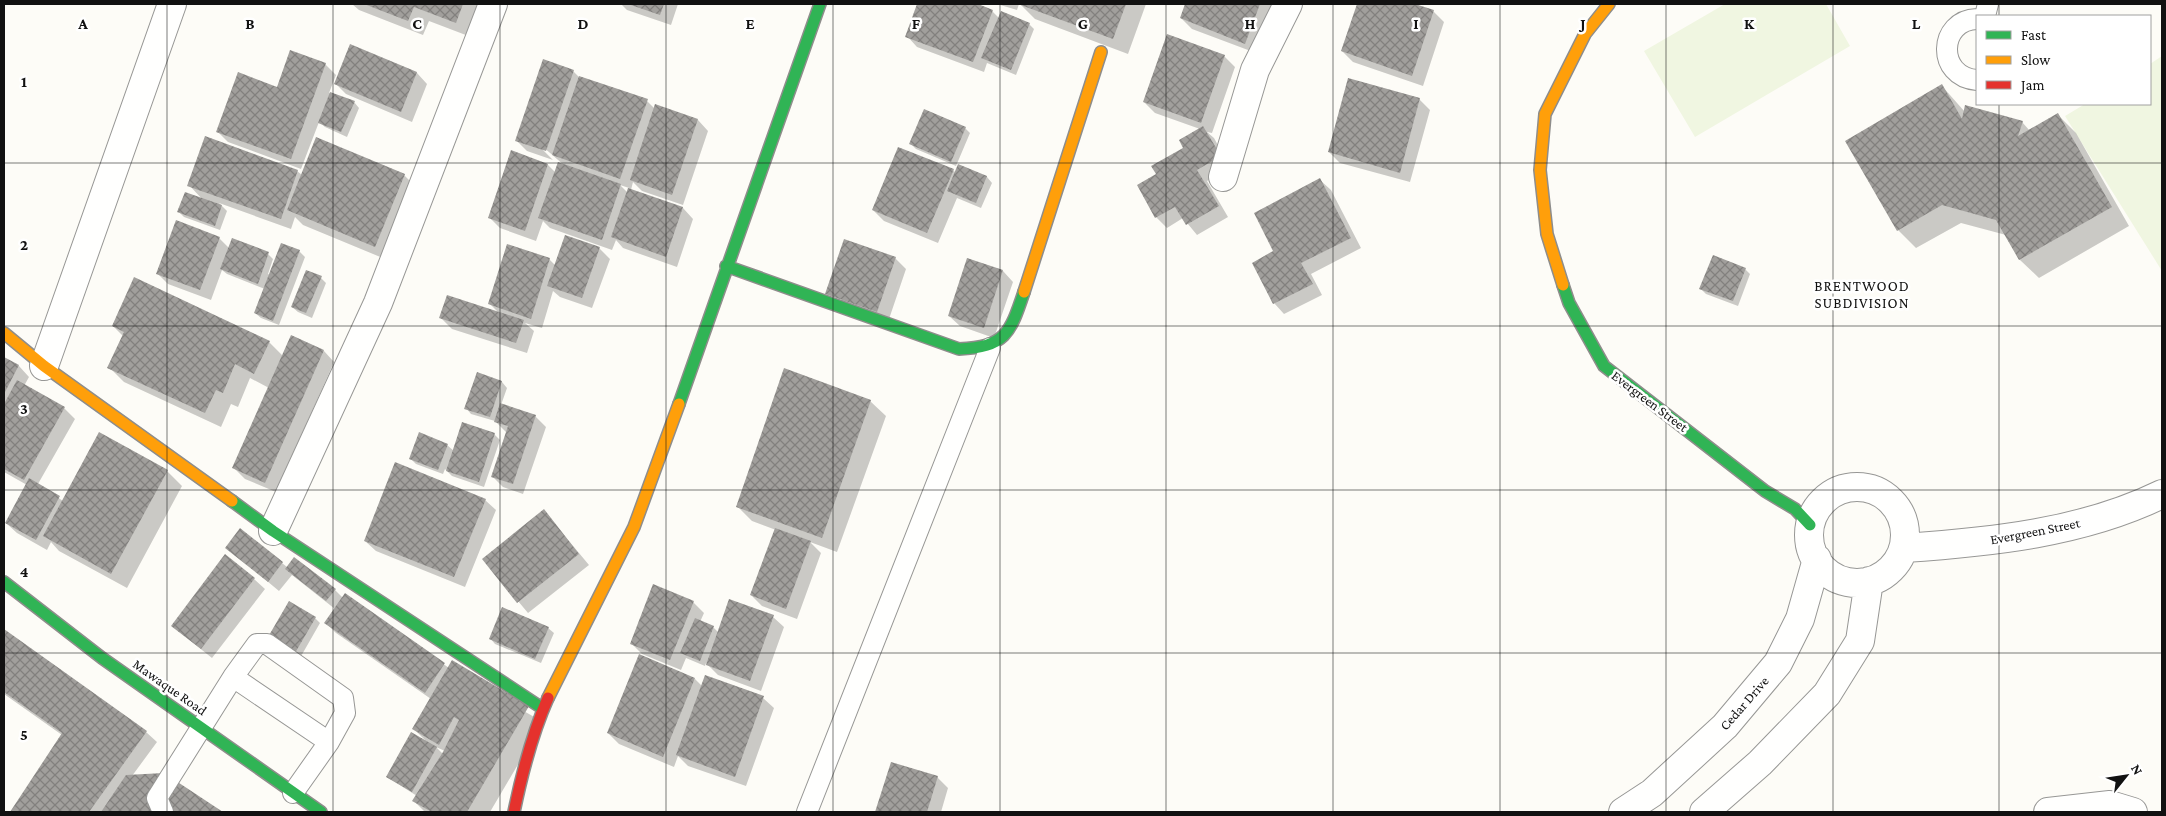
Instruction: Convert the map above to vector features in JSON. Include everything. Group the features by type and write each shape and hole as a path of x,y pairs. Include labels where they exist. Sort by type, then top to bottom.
{"street":[{"path":"44,366 172,4"},
{"path":"273,531 378,303 493,4"},
{"path":"514,812 518,779 542,708 631,532 654,474 820,4"},
{"path":"1223,177 1255,70 1288,4"},
{"name":"Evergreen Street","path":"1609,4 1585,34 1545,114 1540,170 1547,234 1569,303 1604,366 1764,491 1802,517"},
{"path":"726,266 959,349 990,348 1006,334 1018,310 1101,52"},
{"path":"4,333 44,366 273,531 542,708"},
{"path":"1853,487 1868,488 1883,494 1898,511 1905,533 1904,548 1891,569 1881,577 1869,581 1854,582 1839,579 1826,571 1816,559 1811,549 1802,517 1815,511 1825,499 1838,490 1853,487"},
{"name":"Evergreen Street","path":"1904,548 2004,539 2046,532 2095,519 2162,494"},
{"name":"Cedar Drive","path":"1623,812 1652,793 1725,726 1778,663 1800,619 1816,559"},
{"path":"1704,812 1760,763 1827,694 1860,641 1869,581"},
{"name":"Mawaque Road","path":"4,582 102,658 322,812"},
{"path":"2048,812 2110,805 2134,812"}],"lane":[{"path":"1976,19 1965,21 1957,26 1947,42 1946,52 1954,69 1969,79 1976,80"},
{"path":"806,812 990,348"},
{"path":"155,807 201,727 258,644 267,644 343,698 345,713 329,742 293,793"},
{"path":"234,677 329,742"}],"green space":[{"path":"1725,4 1826,4 1850,46 1695,137 1644,51"},
{"path":"2162,56 2162,271 2065,116 2083,105 2151,105 2151,63"}],"building":[{"path":"364,4 463,4 456,23 414,7 408,21"},
{"path":"628,4 664,4 660,15"},
{"path":"917,4 978,4 993,10 973,62 905,37"},
{"path":"1018,4 1126,4 1113,39"},
{"path":"1185,4 1260,4 1245,44 1180,18"},
{"path":"1357,4 1415,4 1434,10 1412,76 1341,51"},
{"path":"1001,11 1030,23 1011,70 981,58"},
{"path":"1167,34 1225,55 1201,123 1143,102"},
{"path":"350,44 417,72 401,112 334,84"},
{"path":"290,50 326,63 291,159 216,132 238,72 277,87"},
{"path":"543,59 574,70 546,151 515,141"},
{"path":"579,76 648,99 620,179 552,155"},
{"path":"1348,78 1420,98 1400,173 1328,152"},
{"path":"1942,84 1962,119 1965,105 2023,121 2018,136 2058,113 2112,207 2019,260 1996,220 1942,205 1897,231 1845,141"},
{"path":"330,92 355,101 341,132 318,123"},
{"path":"655,104 698,119 672,195 630,180"},
{"path":"924,109 966,127 951,162 909,144"},
{"path":"1203,126 1221,156 1197,170 1219,206 1186,225 1175,207 1155,218 1137,185 1156,174 1151,166 1183,148 1179,140"},
{"path":"205,136 298,170 281,219 187,186"},
{"path":"316,137 405,174 375,247 287,210"},
{"path":"898,147 954,169 927,233 872,210"},
{"path":"511,150 548,164 525,231 488,218"},
{"path":"558,162 621,184 602,240 538,218"},
{"path":"958,164 987,176 976,203 947,191"},
{"path":"1320,178 1351,238 1301,263 1313,284 1273,304 1252,263 1273,251 1254,213"},
{"path":"628,188 683,207 666,257 611,237"},
{"path":"185,192 222,205 215,226 177,212"},
{"path":"176,220 220,237 200,290 156,274"},
{"path":"565,235 600,247 582,298 547,286"},
{"path":"232,238 269,252 258,284 220,269"},
{"path":"844,239 896,257 877,312 825,294"},
{"path":"281,243 300,250 273,321 254,313"},
{"path":"507,244 550,258 531,319 488,304"},
{"path":"1713,255 1746,268 1733,301 1699,289"},
{"path":"967,258 1003,270 984,328 948,316"},
{"path":"306,270 322,276 306,313 291,307"},
{"path":"134,277 270,341 254,374 235,364 223,393 216,390 205,413 107,368 124,332 112,326"},
{"path":"447,295 524,320 516,343 439,318"},
{"path":"291,335 324,350 265,483 232,468"},
{"path":"4,357 19,365 4,394"},
{"path":"784,368 871,400 822,538 736,507"},
{"path":"477,372 502,381 490,417 464,409"},
{"path":"17,380 65,407 24,480 4,469 4,404"},
{"path":"500,403 536,415 513,484 491,477 508,426 494,422"},
{"path":"462,422 495,433 479,482 446,471"},
{"path":"99,432 168,470 111,574 43,536"},
{"path":"419,432 448,444 438,470 409,459"},
{"path":"395,462 486,499 454,577 364,541"},
{"path":"29,478 60,496 36,540 5,523"},
{"path":"544,509 579,554 517,603 482,559"},
{"path":"240,528 283,562 268,582 225,548"},
{"path":"775,528 811,541 786,609 750,595"},
{"path":"225,554 255,578 201,649 171,626"},
{"path":"294,557 336,589 326,601 285,569"},
{"path":"653,584 694,601 670,660 630,644"},
{"path":"345,593 445,663 425,693 324,623"},
{"path":"729,599 774,615 750,681 706,665"},
{"path":"289,601 316,617 295,653 268,637"},
{"path":"502,607 549,627 535,659 489,639"},
{"path":"695,618 714,626 700,661 680,653"},
{"path":"4,629 147,731 89,812 10,812 62,733 4,692"},
{"path":"639,654 695,678 663,757 607,733"},
{"path":"452,660 529,706 467,812 432,812 412,801 443,752 459,720 454,717 439,745 412,729"},
{"path":"705,675 764,696 735,777 676,755"},
{"path":"411,732 437,747 412,792 386,777"},
{"path":"891,762 938,776 927,812 875,812"},
{"path":"164,773 223,812 101,812 126,775"}],"traffic: fast":[{"path":"679,404 820,4"},
{"path":"726,266 959,349 987,345 1004,336 1014,318 1024,292"},
{"path":"1563,285 1569,303 1604,366 1765,491 1795,509 1810,525"},
{"path":"232,501 273,531 542,708"},
{"path":"4,582 102,658 321,812"}],"traffic: slow":[{"path":"1563,285 1547,234 1540,170 1545,114 1585,34 1609,4"},
{"path":"1024,292 1101,52"},
{"path":"4,333 44,366 232,501"},
{"path":"548,698 634,527 679,404"}],"traffic: jam":[{"path":"514,812 528,754 548,698"}],"district":[{"name":"BRENTWOOD SUBDIVISION","path":"1862,294"}]}
